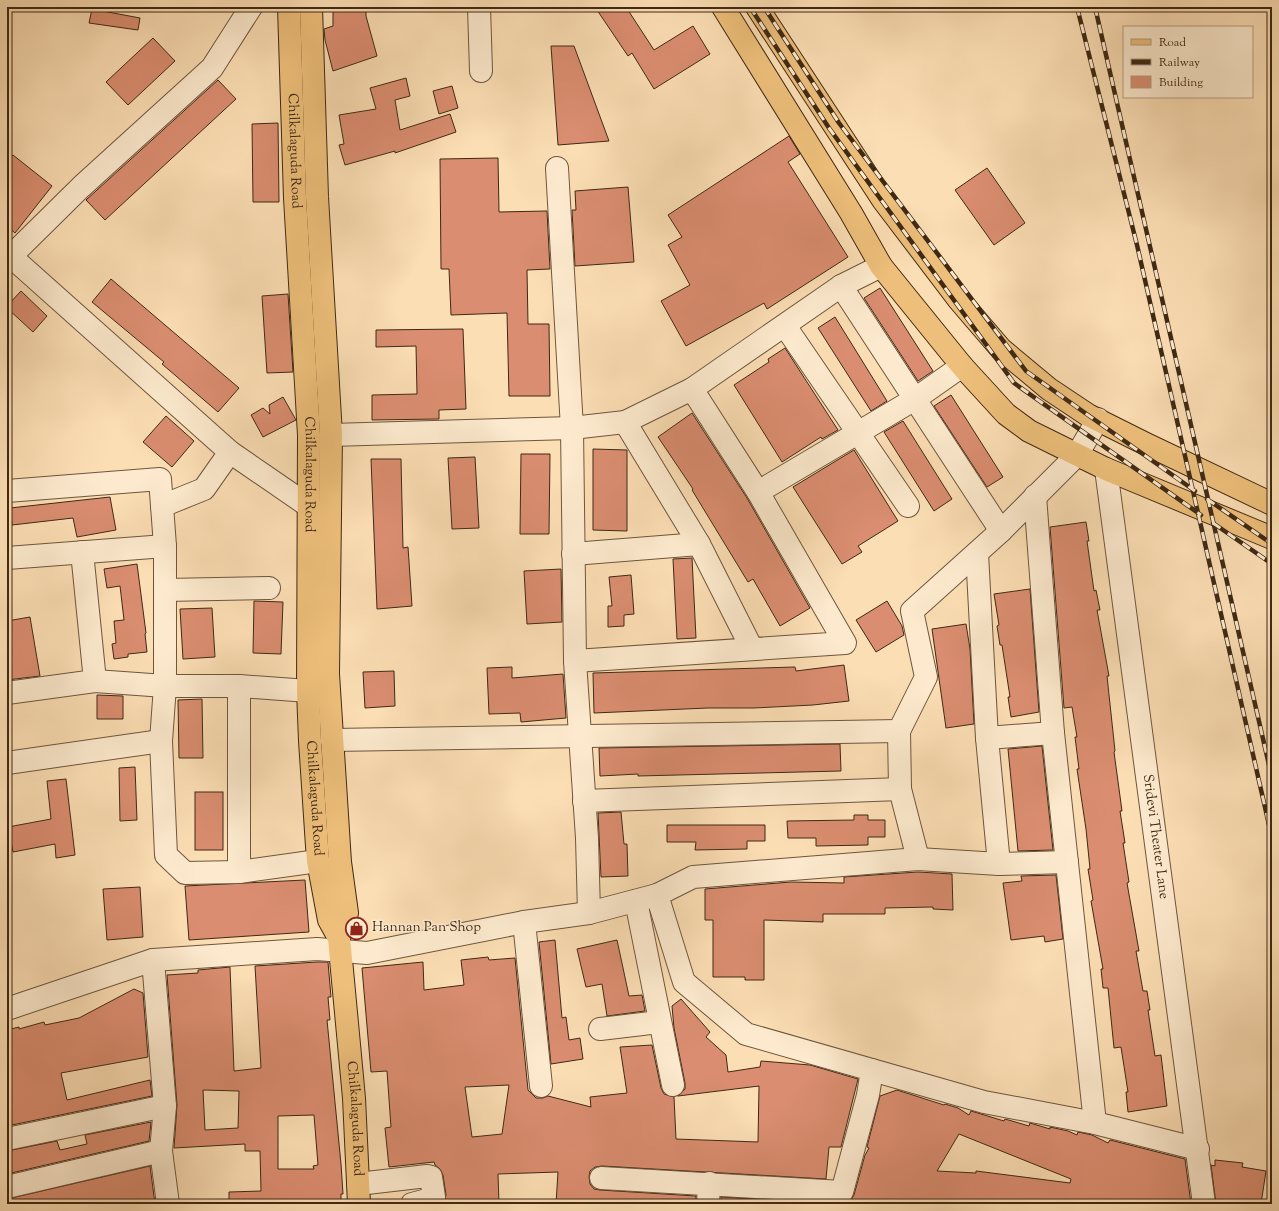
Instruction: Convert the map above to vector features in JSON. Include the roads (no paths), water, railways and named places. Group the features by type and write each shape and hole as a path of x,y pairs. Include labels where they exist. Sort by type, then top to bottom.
{"main road":[{"name":"Chilkalaguda Road","path":"289,7 295,198 309,435 310,507 308,691 318,861 329,920 340,944"},
{"name":"Chilkalaguda Road","path":"311,7 317,197 331,435 328,674 340,862 346,913 340,944 354,1098 359,1194"},
{"path":"722,7 847,206 881,266 962,366 1006,414 1029,430 1106,469 1272,538"},
{"path":"757,7 883,200 959,300 1002,349 1049,389 1098,420 1272,504"}],"street":[{"path":"251,7 212,68 8,256 230,452 310,507"},
{"path":"479,7 481,71"},
{"path":"557,168 572,428 575,661 584,801 589,913"},
{"path":"331,435 572,428 625,422 692,389 841,286 881,266"},
{"path":"841,286 1001,531"},
{"path":"785,326 908,506"},
{"path":"758,492 915,400 962,366"},
{"path":"575,661 845,643 758,492 692,389"},
{"path":"918,859 900,790 899,731 926,677 912,611 1001,531 1078,455 1098,420"},
{"path":"625,422 699,544 752,649"},
{"path":"162,506 204,489 230,452"},
{"name":"Sridevi Theater Lane","path":"1106,469 1198,1149 1204,1204"},
{"path":"7,491 160,479 165,546 165,686 161,741 166,855 185,873 239,872 318,861"},
{"path":"1035,496 1054,733 1095,1122"},
{"path":"573,554 699,544"},
{"path":"7,558 165,546"},
{"path":"82,552 95,681"},
{"path":"977,552 988,738 999,864"},
{"path":"165,590 269,588"},
{"path":"7,693 95,681 165,686 240,686 308,691"},
{"path":"239,872 240,686"},
{"path":"332,740 899,731"},
{"path":"988,738 1054,733"},
{"path":"7,763 161,741"},
{"path":"584,801 900,790"},
{"path":"7,1009 153,960 317,949 340,944 367,953 524,922 589,913 657,895 693,877 918,859 999,864 1067,862"},
{"path":"657,895 684,982 746,1034 984,1102 1095,1122 1198,1149"},
{"path":"636,901 659,1022 673,1085"},
{"path":"524,922 541,1086"},
{"path":"153,960 165,1106 161,1151 168,1204"},
{"path":"600,1029 659,1022"},
{"path":"601,1178 709,1194 842,1192 868,1095 872,1070"},
{"path":"7,1139 165,1106"},
{"path":"7,1187 161,1151"},
{"path":"359,1194 427,1176 431,1178 434,1197 432,1199 412,1204"}],"railway":[{"path":"750,7 829,128 1014,383 1201,515"},
{"path":"764,7 839,123 1026,371 1195,491"},
{"path":"1077,7 1137,245 1272,838"},
{"path":"1095,7 1272,778"},
{"path":"1207,499 1272,544"},
{"path":"1213,523 1272,564"}],"place":[{"name":"Hannan Pan Shop","path":"356,928"}]}
